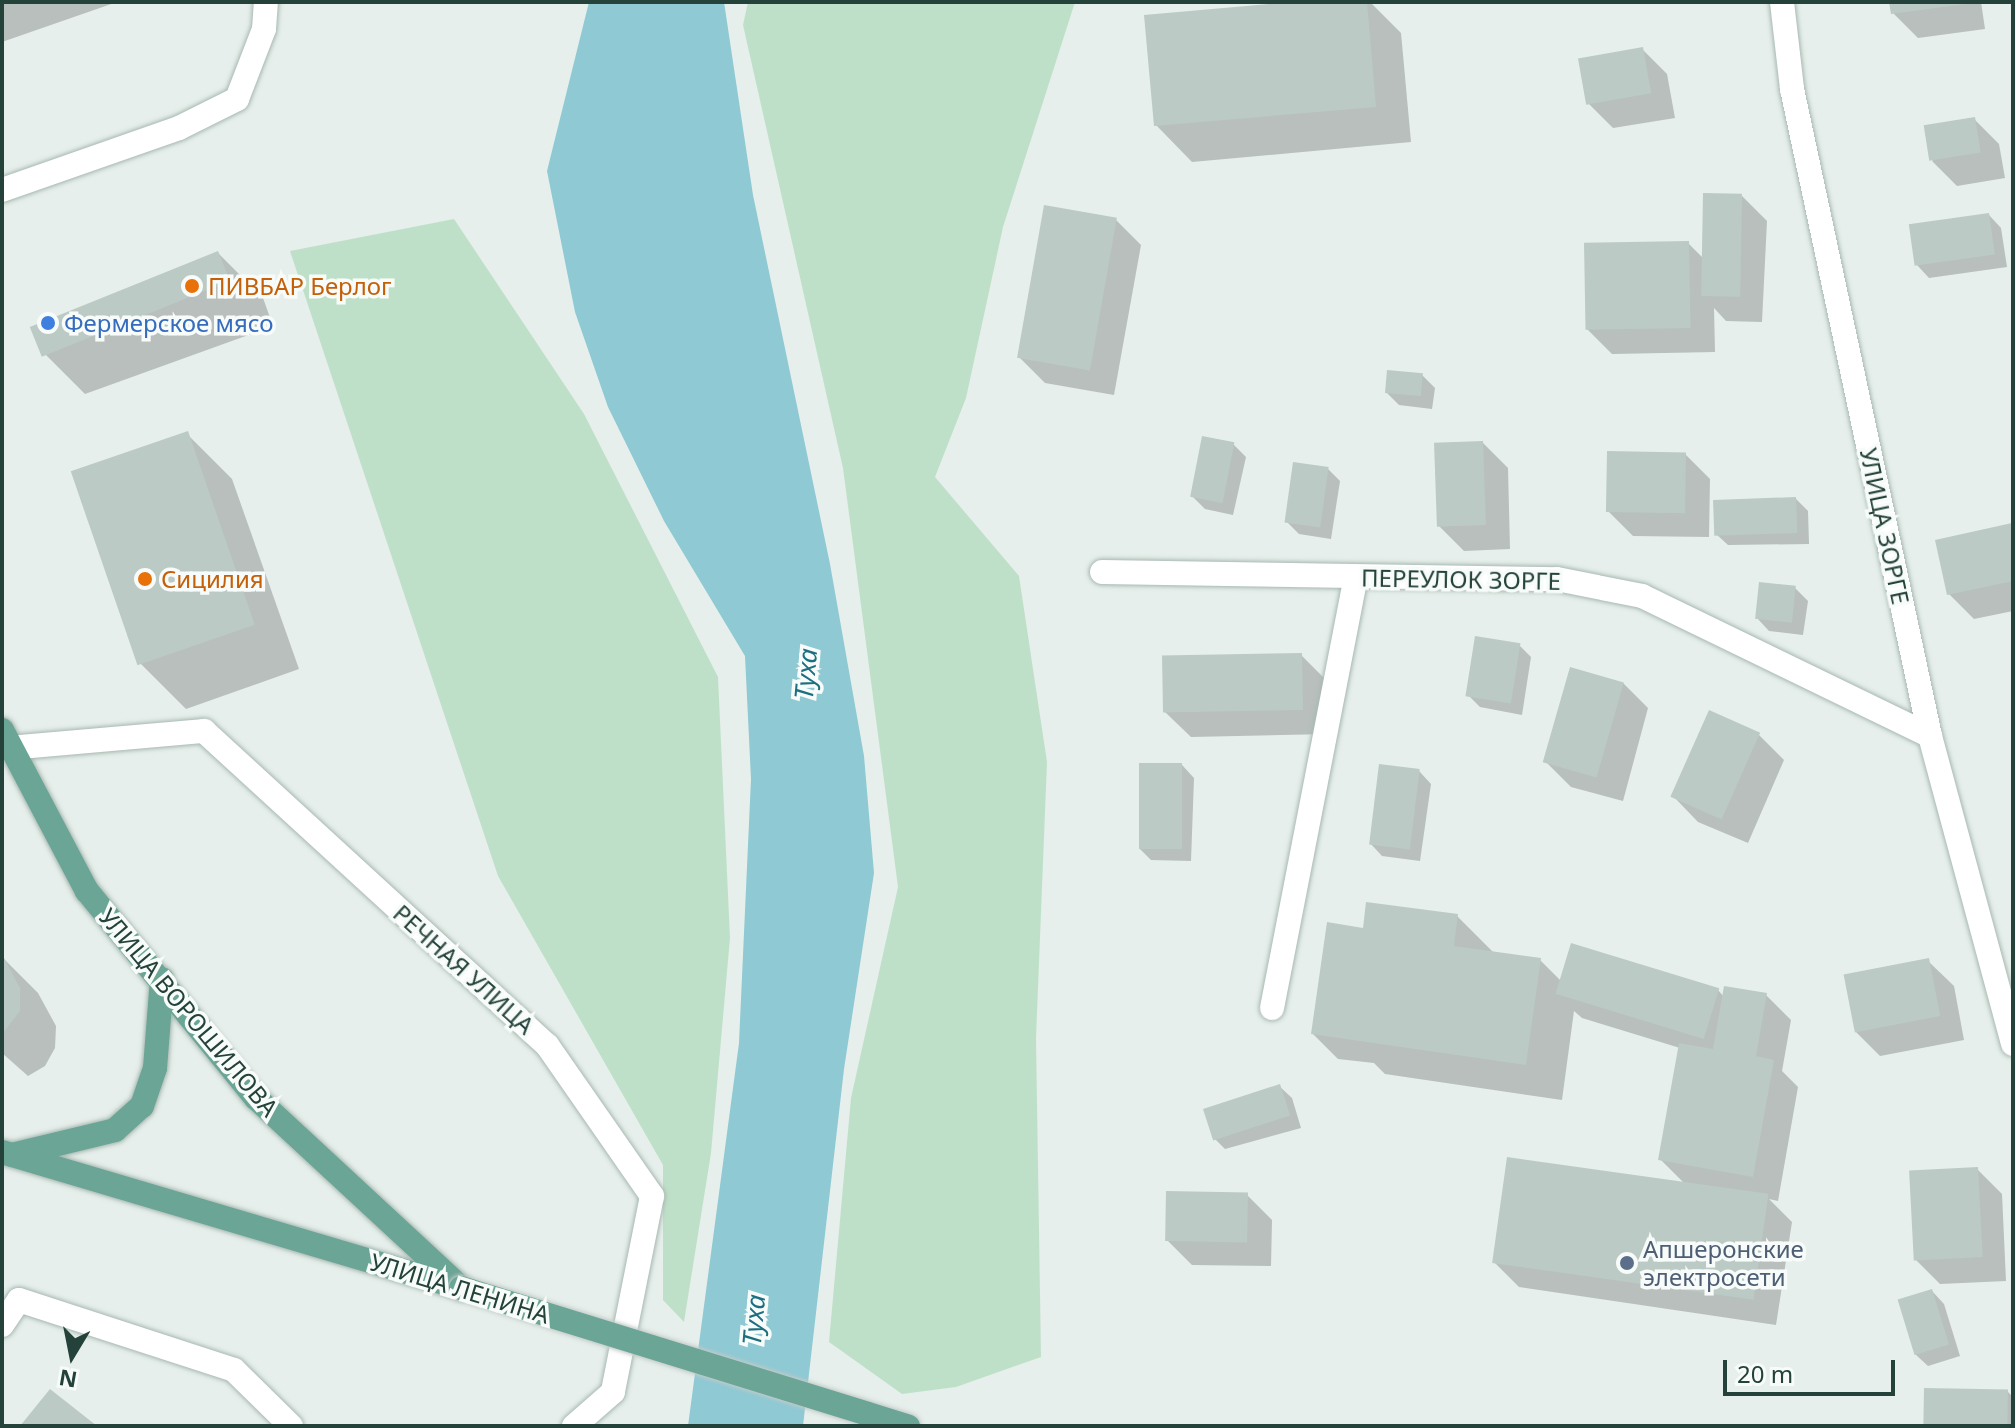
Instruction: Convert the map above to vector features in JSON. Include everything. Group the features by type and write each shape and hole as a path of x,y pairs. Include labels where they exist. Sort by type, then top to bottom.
{"main road":[{"name":"УЛИЦА ВОРОШИЛОВА","path":"6,739 87,891 162,979 256,1098 461,1288"},
{"name":"УЛИЦА ЛЕНИНА","path":"6,1154 115,1130 142,1106 155,1068 162,979"},
{"name":"УЛИЦА ЛЕНИНА","path":"6,1154 461,1288 908,1426"}],"street":[{"path":"2,190 179,128 237,99 264,29 266,2"},
{"name":"УЛИЦА ЗОРГЕ","path":"1782,2 1792,89 1930,736 2013,1044"},
{"name":"ПЕРЕУЛОК ЗОРГЕ","path":"1102,572 1557,579 1642,596 1930,736"},
{"path":"1272,1008 1356,577"},
{"name":"РЕЧНАЯ УЛИЦА","path":"6,739 204,731 547,1045 652,1196 613,1392 574,1426"},
{"path":"2,1325 19,1300 234,1370 291,1426"}],"green space":[{"path":"748,2 1075,2 1003,227 966,398 935,477 1019,576 1047,762 1036,1038 1041,1357 956,1387 902,1394 829,1342 851,1098 898,887 843,468 743,25"},
{"path":"454,219 584,414 718,677 730,938 711,1153 684,1322 663,1300 663,1165 498,876 290,251"}],"water":[{"name":"Туха","path":"589,2 724,2 753,195 830,564 864,756 874,873 844,1069 803,1426 688,1426 739,1043 751,779 745,656 664,521 608,407 575,312 547,171"}],"building":[{"path":"1291,2 1367,2 1376,107 1154,126 1144,15"},
{"path":"1889,2 1966,2 1966,4 1891,14"},
{"path":"1643,47 1651,93 1586,105 1578,58"},
{"path":"1975,117 1981,153 1929,161 1924,125"},
{"path":"1703,193 1742,194 1740,297 1701,296"},
{"path":"1044,205 1117,218 1090,370 1017,358"},
{"path":"1989,213 1995,255 1915,266 1909,224"},
{"path":"1689,241 1691,328 1586,330 1584,243"},
{"path":"218,251 230,281 42,357 30,327"},
{"path":"1387,370 1423,373 1421,396 1385,393"},
{"path":"188,431 255,625 137,665 71,471"},
{"path":"1202,436 1234,442 1223,503 1190,497"},
{"path":"1483,441 1486,525 1437,527 1434,443"},
{"path":"1607,451 1686,452 1685,513 1606,512"},
{"path":"1293,462 1329,467 1320,527 1285,522"},
{"path":"1796,497 1797,533 1714,536 1713,500"},
{"path":"2012,523 2013,581 1947,595 1935,540"},
{"path":"1759,582 1796,586 1792,623 1755,619"},
{"path":"1475,636 1520,643 1511,703 1465,696"},
{"path":"1302,653 1303,710 1163,712 1162,655"},
{"path":"1570,667 1624,682 1597,778 1543,762"},
{"path":"1709,710 1760,733 1722,820 1670,797"},
{"path":"1139,763 1182,763 1182,849 1139,849"},
{"path":"1379,764 1420,769 1410,849 1369,844"},
{"path":"1366,902 1458,914 1454,946 1541,958 1526,1065 1311,1034 1327,922 1363,928"},
{"path":"1571,943 1719,988 1704,1039 1556,994"},
{"path":"2,954 20,988 20,1011 2,1034"},
{"path":"1929,958 1940,1016 1855,1033 1844,975"},
{"path":"1724,986 1767,993 1756,1056 1774,1060 1753,1177 1658,1160 1679,1043 1713,1049"},
{"path":"1280,1084 1290,1115 1213,1140 1203,1109"},
{"path":"1507,1157 1768,1194 1754,1300 1492,1263"},
{"path":"1978,1167 1983,1257 1914,1260 1909,1171"},
{"path":"1166,1191 1248,1192 1247,1242 1165,1241"},
{"path":"1932,1289 1949,1344 1915,1355 1898,1300"},
{"path":"1924,1388 2008,1389 2007,1426 1923,1426"},
{"path":"50,1389 97,1426 20,1426"}],"place":[{"name":"ПИВБАР Берлог","path":"192,286"},
{"name":"Фермерское мясо","path":"48,323"},
{"name":"Сицилия","path":"145,579"},
{"name":"Апшеронские электросети","path":"1627,1263"}]}
